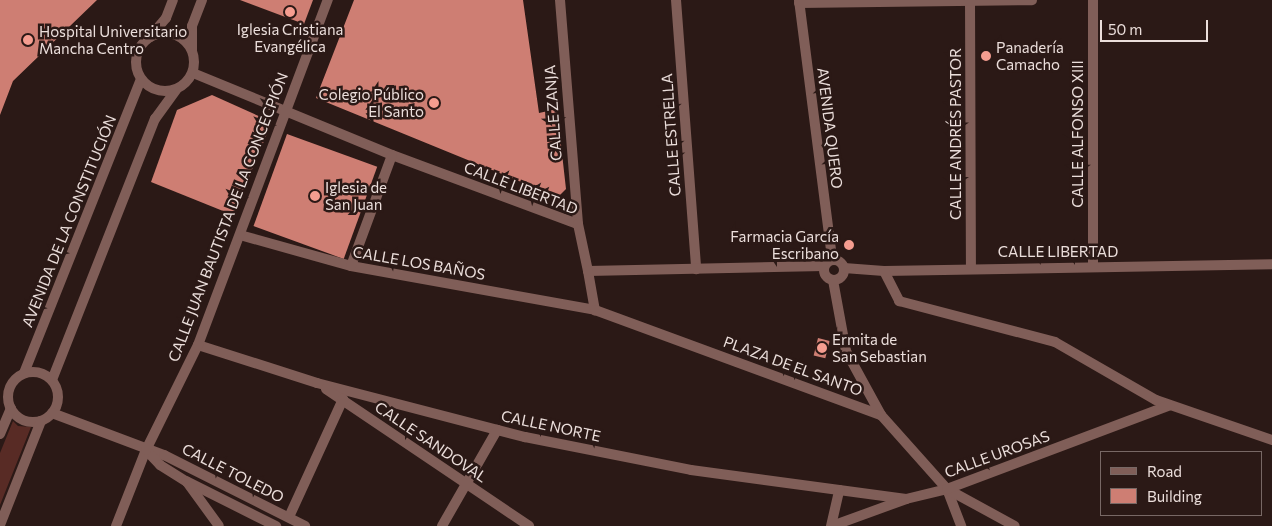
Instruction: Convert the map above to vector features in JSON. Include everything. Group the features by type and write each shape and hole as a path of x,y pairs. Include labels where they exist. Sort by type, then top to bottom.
{"street":[{"path":"173,0 166,18 137,52 135,61 141,79 153,89 176,90"},
{"path":"52,380 155,119 176,90 193,73 192,26 202,0"},
{"name":"CALLE JUAN BAUTISTA DE LA CONCECPIÓN","path":"116,526 146,450 198,345 328,0"},
{"name":"CALLE ZANJA","path":"560,0 578,224"},
{"name":"CALLE ESTRELLA","path":"676,0 696,268"},
{"path":"799,1 1032,0"},
{"name":"CALLE ALFONSO XIII","path":"1093,0 1093,267"},
{"name":"AVENIDA QUERO","path":"799,1 828,263"},
{"name":"CALLE ANDRÉS PASTOR","path":"970,1 971,268"},
{"path":"149,38 174,34 181,37 192,51"},
{"name":"CALLE LIBERTAD","path":"193,73 392,155 578,224 588,271"},
{"name":"AVENIDA DE LA CONSTITUCIÓN","path":"24,373 141,79"},
{"path":"352,266 392,155"},
{"name":"CALLE LOS BAÑOS","path":"240,235 352,266 595,310"},
{"path":"595,310 588,271 828,263 840,261 844,268 842,276 833,280 825,275 828,263"},
{"name":"CALLE LIBERTAD","path":"844,268 884,271 1272,264"},
{"path":"884,271 899,301 1054,342 1156,400 1272,440"},
{"name":"PLAZA DE EL SANTO","path":"833,280 846,351 881,414"},
{"name":"PLAZA DE EL SANTO","path":"595,310 881,414"},
{"name":"CALLE NORTE","path":"198,345 317,383 497,430 691,470 906,499"},
{"path":"0,434 11,408 10,387 24,373 39,372 52,380 59,395 52,413 42,421 0,525"},
{"path":"0,383 10,387"},
{"name":"CALLE SANDOVAL","path":"317,383 529,526"},
{"path":"289,517 343,399"},
{"name":"CALLE UROSAS","path":"832,526 906,499 947,489 1170,405"},
{"path":"11,408 21,418 42,421"},
{"name":"CALLE TOLEDO","path":"52,413 146,450 164,455 305,526"},
{"path":"881,414 947,489 962,526"},
{"path":"442,526 497,430"},
{"name":"CALLE TOLEDO","path":"146,450 160,465 186,481 276,526"},
{"path":"186,481 219,526"},
{"path":"947,489 1015,526"},
{"path":"832,526 838,490"}],"shaded area":[{"path":"13,421 18,426 31,427 0,505 0,453"}],"building":[{"name":"Hospital Universitario Mancha Centro","path":"0,0 97,0 13,81 0,115"},
{"name":"Iglesia Cristiana Evangélica","path":"240,0 313,0 304,24"},
{"name":"Colegio Público El Santo","path":"354,0 523,0 539,113 557,109 566,189 558,197 316,98"},
{"path":"212,95 272,122 233,215 151,182 177,110"},
{"name":"Iglesia de San Juan","path":"287,134 377,167 344,259 253,226"},
{"name":"Ermita de San Sebastian","path":"818,338 830,341 825,358 814,355"}],"place":[{"name":"Iglesia Cristiana Evangélica","path":"290,12"},
{"name":"Hospital Universitario Mancha Centro","path":"28,40"},
{"name":"Panadería Camacho","path":"986,56"},
{"name":"Colegio Público El Santo","path":"434,103"},
{"name":"Iglesia de San Juan","path":"315,196"},
{"name":"Farmacia García Escribano","path":"849,245"},
{"name":"Ermita de San Sebastian","path":"822,348"}]}
